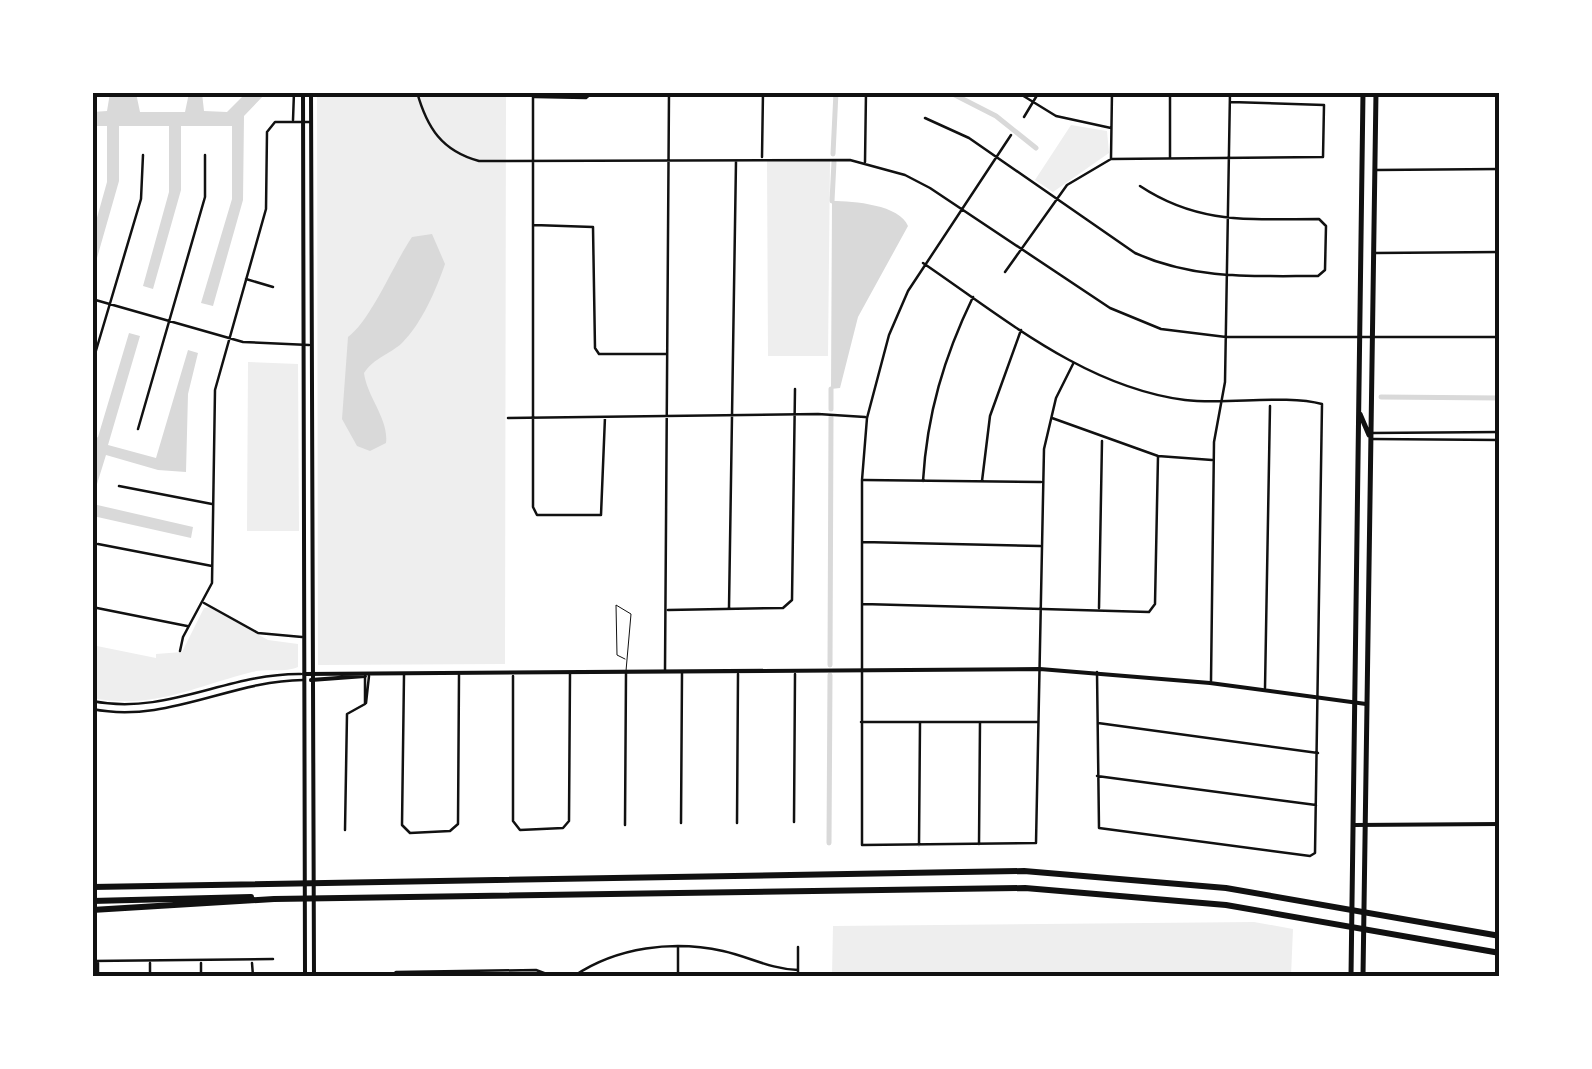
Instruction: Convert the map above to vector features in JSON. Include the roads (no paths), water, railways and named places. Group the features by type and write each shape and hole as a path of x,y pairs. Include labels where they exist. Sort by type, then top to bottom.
{"highway":[{"path":"92,887 1024,871 1150,879 1500,936"},
{"path":"92,910 274,899 1025,888 1156,896 1500,953"},
{"path":"92,902 233,895 274,899"}],"main road":[{"path":"303,92 305,976"},
{"path":"311,92 314,976"},
{"path":"1351,976 1362,92"},
{"path":"1363,976 1376,92"},
{"path":"1362,150 1375,170"},
{"path":"1358,408 1371,435"},
{"path":"304,677 1040,669 1266,689 1366,704"},
{"path":"1352,825 1500,824"},
{"path":"1352,871 1364,871"}],"street":[{"path":"294,92 294,122"},
{"path":"418,92 432,132 453,152 479,161 762,158 865,164 905,175 1132,320 1179,332 1359,340 1500,337"},
{"path":"665,672 669,92"},
{"path":"865,164 866,92"},
{"path":"1017,92 1075,123 1112,128"},
{"path":"1024,117 1039,92"},
{"path":"1111,159 1112,92"},
{"path":"1170,92 1170,158"},
{"path":"1210,683 1214,460 1226,337 1230,92"},
{"path":"762,158 763,93"},
{"path":"732,95 794,93"},
{"path":"592,94 533,95 533,507 537,515 602,514 605,417"},
{"path":"1006,272 1056,198 1080,174 1111,159 1323,157 1324,105 1230,102"},
{"path":"924,118 996,156 1147,259 1178,270 1226,276 1323,274 1323,222 1228,218 1180,210 1140,186"},
{"path":"180,651 188,626 204,602 213,566 214,402 266,209 267,132 275,122 311,122"},
{"path":"1011,136 923,263 890,335 866,418 860,669 862,845 1036,843 1042,482 1050,417 1073,364"},
{"path":"92,364 141,199 143,155"},
{"path":"138,429 205,197 206,156"},
{"path":"729,608 736,160"},
{"path":"1375,170 1500,169"},
{"path":"534,224 594,227 595,348 599,354 668,354"},
{"path":"1373,253 1500,252"},
{"path":"923,263 1073,364 1156,395 1222,402 1322,404 1315,853 1310,856 1099,828 1098,672"},
{"path":"246,280 274,287"},
{"path":"923,481 940,374 973,297"},
{"path":"92,298 264,345 311,346"},
{"path":"982,481 990,416 1022,329"},
{"path":"666,610 788,606 796,389"},
{"path":"1266,689 1270,403"},
{"path":"508,418 793,414 866,418"},
{"path":"1050,417 1102,439 1158,456 1214,460"},
{"path":"1371,435 1500,432"},
{"path":"1371,435 1500,440"},
{"path":"1099,610 1102,439"},
{"path":"861,604 1153,609 1158,456"},
{"path":"862,480 1042,482"},
{"path":"118,486 213,504"},
{"path":"862,542 1041,546"},
{"path":"98,544 150,558 213,566"},
{"path":"204,602 258,633 304,637"},
{"path":"92,607 188,626"},
{"path":"794,822 795,670"},
{"path":"737,823 738,671"},
{"path":"625,825 626,672"},
{"path":"681,823 682,672"},
{"path":"514,674 515,827 567,825 570,673"},
{"path":"404,675 405,830 455,830 459,675"},
{"path":"345,830 347,714 365,704 367,676"},
{"path":"92,701 157,705 249,677 304,677"},
{"path":"92,708 122,714 158,712 260,682 304,677"},
{"path":"860,722 1039,722"},
{"path":"979,845 980,722"},
{"path":"918,846 920,723"},
{"path":"1097,723 1319,754"},
{"path":"1096,776 1317,805"},
{"path":"574,976 631,952 678,946 727,952 765,967 798,970"},
{"path":"678,946 678,976"},
{"path":"798,947 798,976"},
{"path":"98,976 95,961 273,959"},
{"path":"201,960 202,976"},
{"path":"252,960 252,976"},
{"path":"150,961 150,976"},
{"path":"392,976 542,970 552,976"}],"lane":[{"path":"625,659 617,655 616,605 631,614 626,672"}],"waterway":[{"path":"833,154 836,92"},
{"path":"949,92 996,116 1036,148"},
{"path":"832,201 834,162"},
{"path":"831,389 831,409"},
{"path":"1381,397 1500,398"},
{"path":"830,665 831,417"},
{"path":"829,843 830,675"}]}
